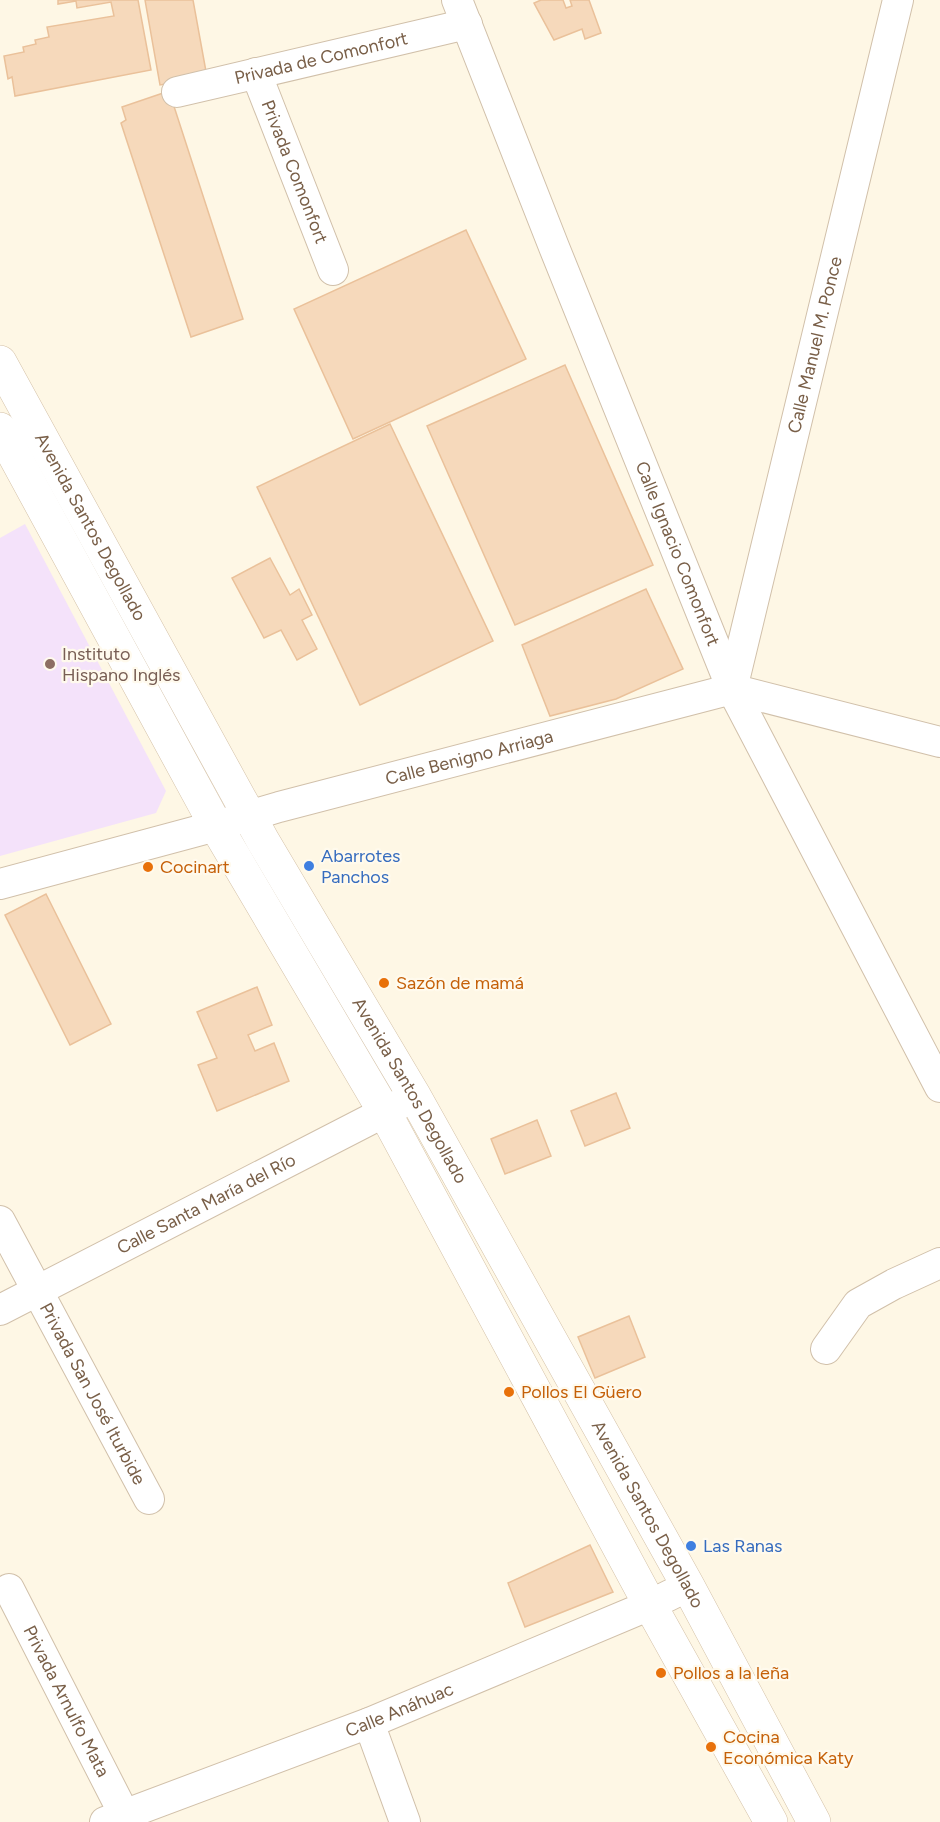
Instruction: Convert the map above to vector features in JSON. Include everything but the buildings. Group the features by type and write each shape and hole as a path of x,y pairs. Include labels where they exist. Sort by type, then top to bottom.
{"main road":[{"name":"Avenida Santos Degollado","path":"0,362 263,841 415,1097 688,1586 814,1822"},
{"name":"Avenida Santos Degollado","path":"0,429 216,826 384,1111 650,1605 771,1822"}],"street":[{"name":"Calle Manuel M. Ponce","path":"732,689 898,0"},
{"name":"Calle Ignacio Comonfort","path":"462,12 732,689 940,1087"},
{"name":"Privada de Comonfort","path":"177,92 256,73 462,12"},
{"name":"Privada Comonfort","path":"256,73 333,270"},
{"name":"Calle Benigno Arriaga","path":"0,884 732,689 940,742"},
{"name":"Calle Santa María del Río","path":"0,1310 415,1097"},
{"name":"Privada San José Iturbide","path":"0,1221 149,1499"},
{"path":"826,1349 858,1305 894,1284 940,1263"},
{"name":"Calle Anáhuac","path":"114,1818 369,1723 650,1605 688,1586"},
{"name":"Privada Arnulfo Mata","path":"9,1589 114,1818"},
{"path":"369,1723 405,1822"}],"shaded area":[{"name":"Instituto Hispano Inglés","path":"25,524 166,791 156,813 0,856 0,538"}],"place":[{"name":"Instituto Hispano Inglés","path":"50,664"},
{"name":"Abarrotes Panchos","path":"309,866"},
{"name":"Cocinart","path":"148,867"},
{"name":"Sazón de mamá","path":"384,983"},
{"name":"Pollos El Güero","path":"509,1392"},
{"name":"Las Ranas","path":"691,1546"},
{"name":"Pollos a la leña","path":"661,1673"},
{"name":"Cocina Económica Katy","path":"711,1747"}]}
